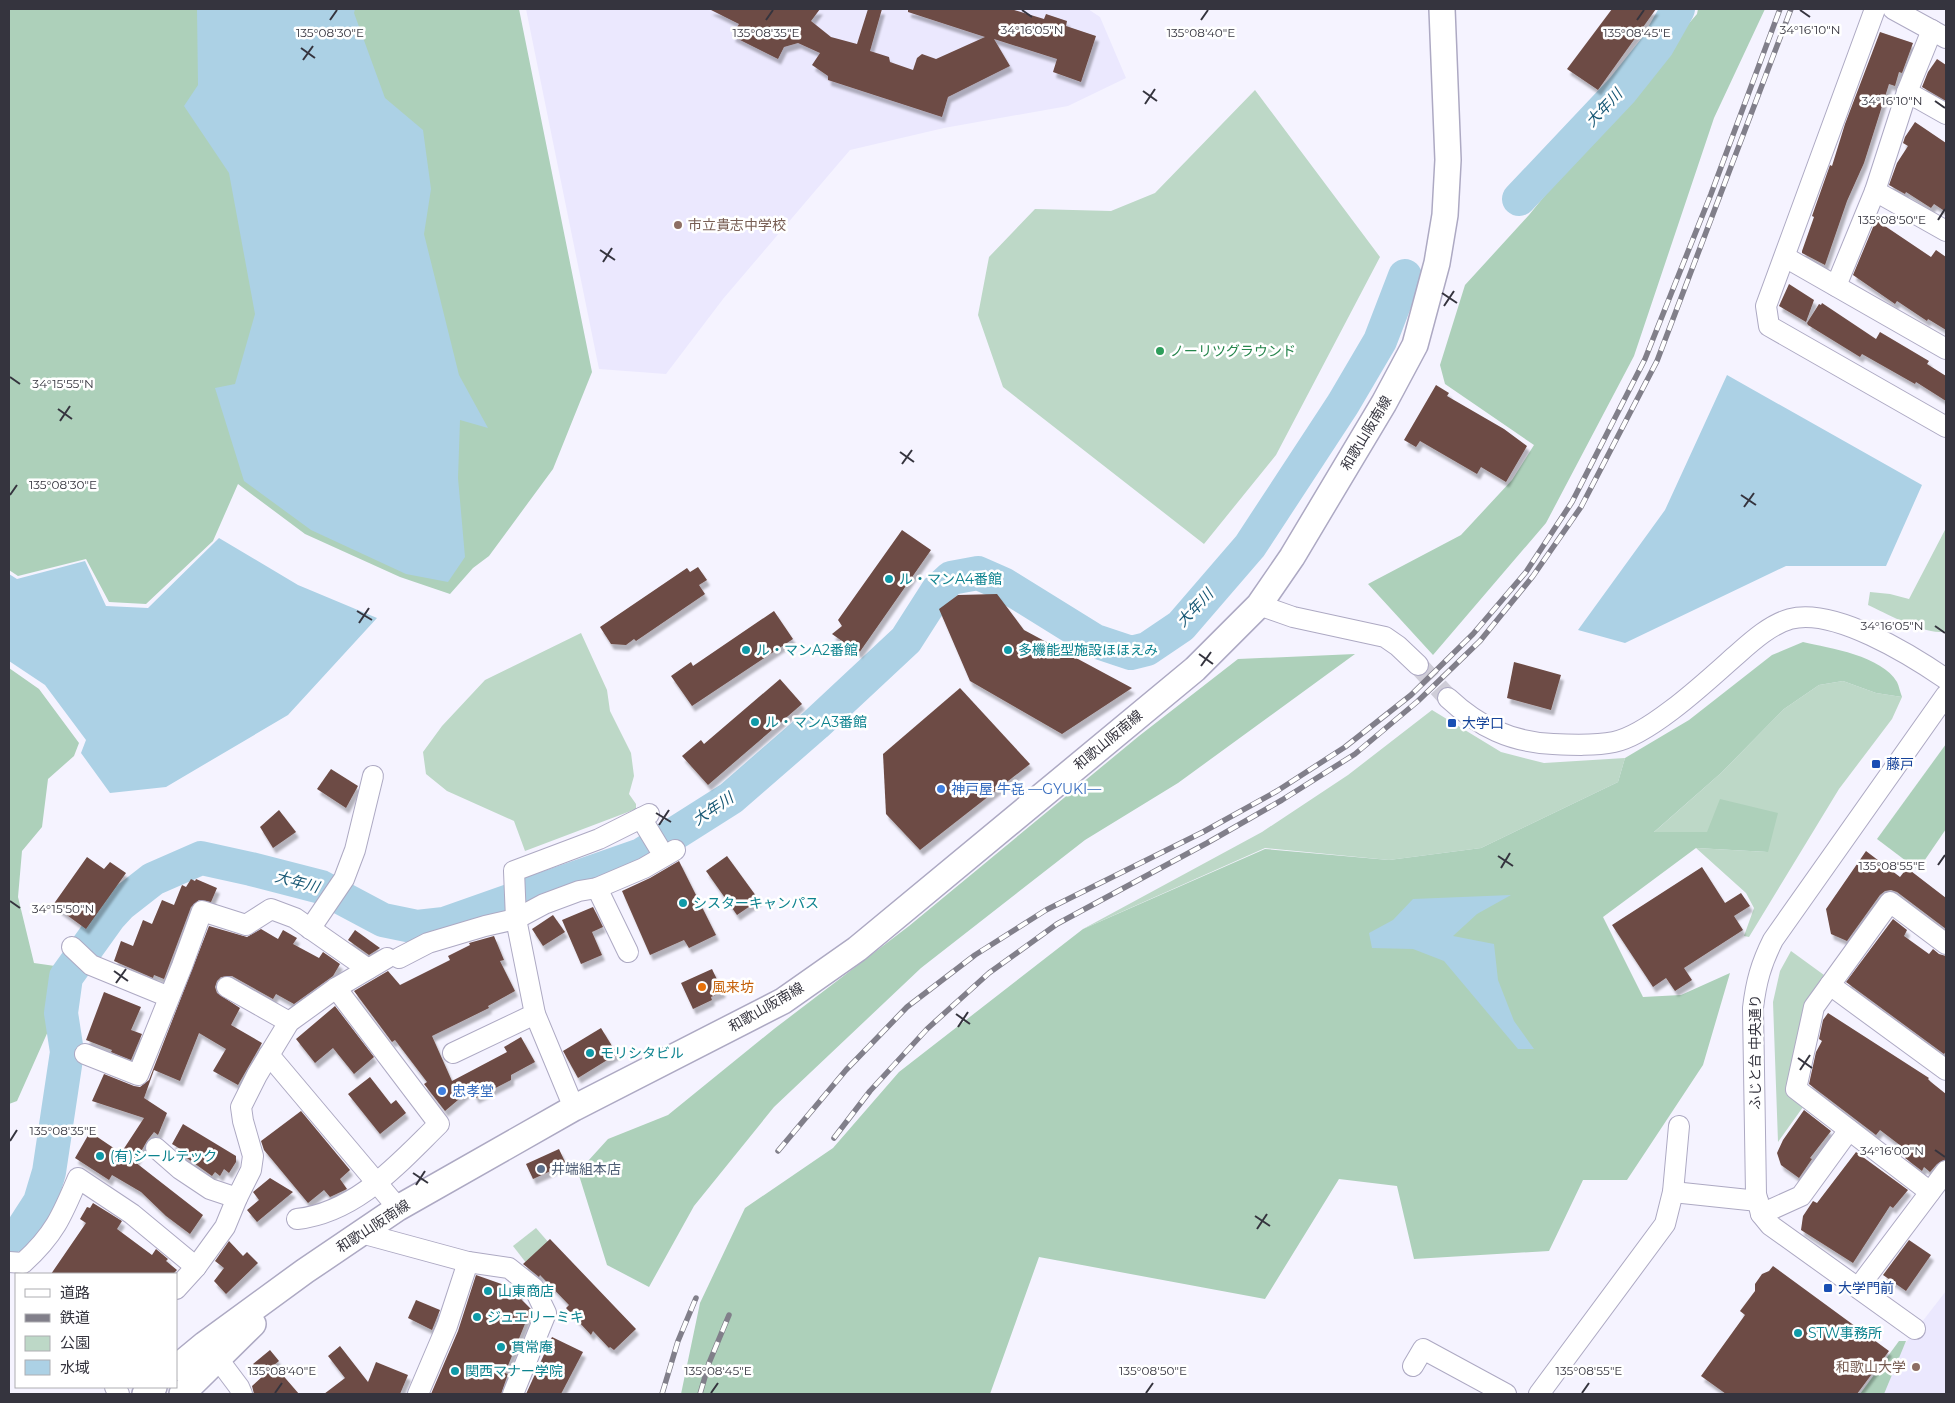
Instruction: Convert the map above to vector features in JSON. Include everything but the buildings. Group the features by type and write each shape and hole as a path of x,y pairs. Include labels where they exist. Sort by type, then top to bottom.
{"main road":[{"name":"和歌山阪南線","path":"178,1366 205,1344 305,1271 398,1208 574,1108 783,1001 857,949 1195,669 1259,605 1292,557 1379,412 1415,345 1437,263 1446,215 1448,160 1442,9"},
{"name":"和歌山阪南線","path":"182,1394 305,1271"}],"street":[{"path":"1875,9 1766,306 1769,326 1946,427"},
{"path":"1836,286 1875,191 1907,92 1939,34 1894,9"},
{"path":"1907,92 1946,114"},
{"path":"1875,191 1946,231"},
{"path":"1785,257 1946,349"},
{"path":"1259,605 1293,617 1385,637 1398,646 1418,665"},
{"path":"1448,698 1461,710 1489,728 1530,743 1591,745 1615,742 1644,729 1694,692 1744,648 1769,630 1790,619 1818,618 1841,623 1895,647 1921,661 1946,679"},
{"name":"ふじと台 中央通り","path":"1759,1208 1756,1194 1753,1008 1755,986 1761,965 1773,940 1788,917 1946,695"},
{"path":"310,929 344,879 355,850 373,776"},
{"path":"178,1287 196,1267 225,1227 251,1170 253,1156 241,1107 257,1075 289,1022 336,988 368,969 428,943 516,916 579,891 597,888 644,868 670,853 645,816 599,839 514,870 516,916 535,1014 574,1108"},
{"path":"597,888 628,952"},
{"path":"1930,1192 1796,1089 1814,1007 1890,902 1946,944"},
{"path":"85,1054 138,1075 202,911 246,925 271,909 295,918 368,969"},
{"path":"72,946 91,966 169,997"},
{"path":"1830,985 1946,1070"},
{"path":"227,987 289,1022"},
{"path":"297,1219 343,1206 376,1184 440,1124 336,988"},
{"path":"453,1053 535,1014"},
{"path":"269,1055 398,1208"},
{"path":"1539,1394 1665,1224 1673,1192 1679,1126"},
{"path":"1673,1192 1759,1208 1801,1196 1849,1130"},
{"path":"156,1148 180,1169 210,1189 237,1198"},
{"path":"1858,1288 1946,1170"},
{"path":"9,1262 23,1262 42,1245 62,1217 78,1178 132,1214 196,1267"},
{"path":"1759,1208 1770,1225 1915,1329"},
{"path":"361,1234 468,1262 509,1268 534,1288 546,1313 513,1394"},
{"path":"418,1394 447,1326 468,1262"},
{"path":"1413,1366 1423,1349 1506,1394"},
{"path":"218,1359 242,1394"}],"shaded area":[{"name":"市立貴志中学校","path":"526,9 1088,9 1100,17 1126,78 1068,106 944,128 850,150 723,299 666,374 599,369"},
{"name":"和歌山大学","path":"1946,1291 1946,1394 1864,1394 1908,1340"}],"green space":[{"path":"9,9 519,9 592,372 553,469 489,556 473,568 450,594 400,577 305,534 238,484 213,541 146,604 109,602 86,559 18,576 9,570"},
{"path":"1698,9 1765,9 1714,118 1634,356 1546,523 1433,655 1368,584 1461,535 1512,480 1534,445 1445,384 1440,365 1465,285 1529,215 1622,101 1697,14"},
{"name":"ノーリツグラウンド","path":"1255,90 1380,257 1276,455 1204,544 1003,387 978,315 989,257 1035,209 1111,211 1155,193"},
{"path":"1946,528 1946,631 1938,632 1918,628 1868,605 1870,592 1890,594 1909,599"},
{"path":"581,633 607,690 610,711 631,753 634,776 629,794 636,804 636,809 525,851 514,821 447,791 426,774 423,752 442,726 485,680"},
{"path":"1803,642 1841,650 1868,659 1890,673 1897,682 1902,697 1876,693 1843,681 1819,685 1784,709 1721,773 1654,832 1707,832 1720,799 1778,813 1768,852 1696,848 1603,917 1643,997 1681,995 1730,973 1703,1065 1627,1180 1583,1180 1549,1251 1414,1259 1397,1186 1339,1179 1265,1299 1039,1257 990,1394 681,1394 700,1303 745,1208 833,1148 899,1072 1083,929 1265,849 1389,860 1481,848 1618,782 1625,758 1689,720 1772,655"},
{"path":"1355,654 1178,783 1085,840 921,968 774,1107 694,1206 649,1287 607,1265 578,1172 608,1139 668,1115 774,1029 909,926 1139,736 1238,659"},
{"path":"9,668 39,689 79,743 74,756 48,779 42,827 22,851 18,897 34,963 55,966 49,1029 17,1101 9,1104"},
{"path":"1843,681 1876,693 1902,697 1892,719 1839,789 1749,937 1744,936 1754,908 1746,893 1696,848 1768,852 1707,832 1653,833 1721,773 1784,709 1819,685"},
{"path":"1432,710 1501,752 1544,763 1625,758 1618,782 1481,848 1389,860 1265,848 1083,929 1262,832 1348,775"},
{"path":"1946,744 1946,829 1918,870 1877,839"},
{"path":"1791,951 1824,975 1806,1001 1786,1094 1803,1107 1778,1142 1773,1002 1780,971"},
{"path":"536,1228 549,1243 527,1264 513,1246"},
{"path":"1899,1341 1906,1341 1884,1394 1860,1394"}],"water":[{"path":"197,9 355,9 354,13 385,98 423,130 431,189 424,234 459,375 488,428 460,420 458,478 465,557 448,582 406,574 311,530 244,481 215,388 235,384 255,314 229,173 184,106 198,85"},
{"path":"1727,375 1922,485 1886,566 1786,566 1625,643 1578,630 1665,510"},
{"path":"219,538 298,585 377,618 288,715 166,787 110,793 81,753 86,740 45,685 9,661 9,574 17,579 85,561 106,606 148,608"},
{"path":"1511,895 1477,914 1453,936 1494,944 1498,980 1514,1021 1534,1049 1518,1049 1444,961 1413,949 1372,948 1369,933 1393,920 1413,899"}],"waterway":[{"name":"大年川","path":"1519,199 1622,90 1657,46 1678,9"},
{"name":"大年川","path":"9,1237 20,1233 40,1202 49,1172 67,1052 61,1013 66,977 109,917 121,904 153,879 201,858 321,887 383,920 417,927 444,924 641,855 731,798 816,724 906,640 938,590 951,578 978,573 1003,584 1095,641 1131,653 1147,649 1181,626 1250,546 1343,404 1380,341 1405,276"}],"tunnel":[{"path":"1418,665 1448,698"}],"railway":[{"path":"778,1151 846,1070 907,1007 975,955 1046,910 1203,832 1277,791 1345,747 1411,695 1473,634 1526,572 1572,502 1645,359 1711,194 1780,9"},
{"path":"834,1138 870,1091 927,1029 989,973 1057,924 1207,843 1282,800 1355,754 1418,701 1480,641 1533,576 1581,507 1657,361 1791,9"},
{"path":"662,1394 678,1341 696,1298"},
{"path":"700,1394 709,1363 729,1315"}],"place":[{"name":"市立貴志中学校","path":"678,225"},
{"name":"ノーリツグラウンド","path":"1160,351"},
{"name":"ル・マンA4番館","path":"889,579"},
{"name":"ル・マンA2番館","path":"746,650"},
{"name":"多機能型施設ほほえみ","path":"1008,650"},
{"name":"ル・マンA3番館","path":"755,722"},
{"name":"大学口","path":"1452,723"},
{"name":"藤戸","path":"1876,764"},
{"name":"神戸屋 牛㐂 ―GYUKI―","path":"941,789"},
{"name":"シスターキャンパス","path":"683,903"},
{"name":"風来坊","path":"702,987"},
{"name":"モリシタビル","path":"590,1053"},
{"name":"忠孝堂","path":"442,1091"},
{"name":"(有)シールテック","path":"100,1156"},
{"name":"井端組本店","path":"541,1169"},
{"name":"大学門前","path":"1828,1288"},
{"name":"山東商店","path":"488,1291"},
{"name":"ジュエリーミキ","path":"477,1317"},
{"name":"STW事務所","path":"1798,1333"},
{"name":"貫常庵","path":"501,1347"},
{"name":"和歌山大学","path":"1916,1367"},
{"name":"関西マナー学院","path":"455,1371"}]}
